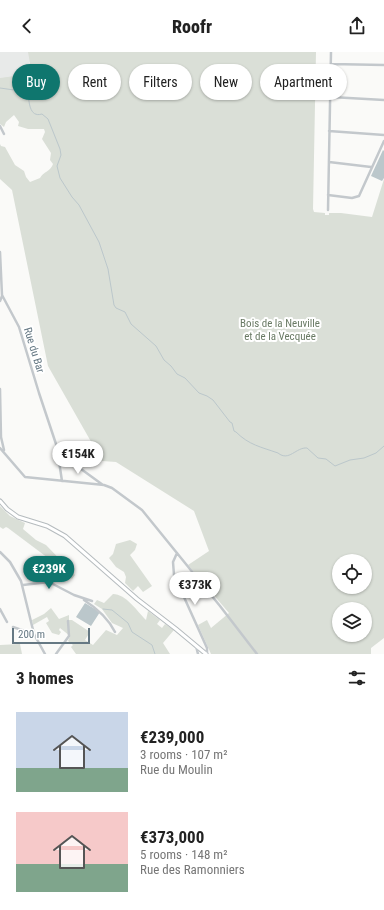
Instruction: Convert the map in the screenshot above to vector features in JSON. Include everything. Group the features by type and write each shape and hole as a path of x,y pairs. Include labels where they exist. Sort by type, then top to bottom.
{"main road":[{"path":"0,501 10,512 18,517 52,528 64,536 137,600 207,654"}],"street":[{"path":"331,52 331,64"},
{"path":"347,64 384,65"},
{"path":"347,98 384,100"},
{"path":"328,210 331,100"},
{"path":"0,126 4,134"},
{"path":"329,131 384,135"},
{"path":"328,195 352,198 357,197 362,192 365,180 384,141"},
{"path":"329,162 371,168"},
{"name":"Rue du Bar","path":"0,252 2,295 20,330 59,453 58,455 62,481"},
{"path":"0,301 2,295"},
{"path":"0,389 0,437 3,451"},
{"path":"0,448 25,477 104,485"},
{"path":"59,453 104,485 112,488 139,507 257,654"},
{"path":"0,552 13,566 23,585 23,594 34,634 45,654"},
{"path":"177,553 173,562 174,575 207,648 207,654"},
{"path":"23,585 49,582 100,610 112,625 115,632"},
{"path":"80,598 92,601"},
{"path":"0,609 7,622"},
{"path":"56,654 69,636 68,621"},
{"path":"13,627 34,634"},
{"path":"196,646 198,654"}],"shaded area":[{"path":"0,52 36,52 29,64 12,64 12,79 0,82"},
{"path":"383,150 384,178 382,181 371,176"},
{"path":"85,603 100,612 91,626 76,617"}],"green space":[{"name":"Bois de la Neuville et de la Vecquée","path":"28,52 316,52 316,64 260,64 260,100 315,100 314,212 325,213 325,215 329,215 329,213 341,213 372,217 384,179 384,638 371,648 371,654 211,654 198,625 207,620 211,628 229,613 188,565 209,551 194,511 116,462 102,461 48,366 12,190 0,179 0,144 1,146 5,147 15,165 24,171 30,182 40,178 51,168 53,164 50,160 51,153 42,139 45,132 44,129 28,129 18,126 19,122 14,115 6,122 4,127 0,124 0,78 12,76 12,100 60,100 60,64 29,64"},
{"path":"0,506 10,516 25,523 23,529 36,540 46,545 75,575 72,579 56,564 8,528 6,527 3,529 0,527"},
{"path":"130,540 137,544 135,550 130,555 152,586 143,592 138,586 133,591 125,583 126,577 124,572 116,567 109,558 113,554 116,544"},
{"path":"113,594 127,600 146,620 148,611 160,620 157,624 162,628 165,624 174,630 163,643 170,654 76,654 71,647 73,645 68,641 70,636 60,628 59,630 61,632 59,635 52,633 46,623 49,621 47,617 33,625 32,620 44,614 51,608 59,619 69,615 69,620 72,620 90,632 85,640 93,645 106,630 117,635 123,628 112,623 102,609 94,604 97,600 104,603"},
{"path":"20,644 22,654 0,654 0,645"}],"waterway":[{"path":"0,88 28,92 30,108 34,114 42,114 48,119 60,149 61,155 57,166 60,178 79,205 99,242 108,269 114,305 116,308 125,312 131,324 156,346 164,360 177,374 185,378 199,393 213,400 232,423 234,431 251,443 286,456 303,448 307,448 318,458 326,459 335,466 350,460 364,458 376,453 384,446"},
{"path":"103,609 112,610 128,623 132,632 152,645 155,654"}]}
